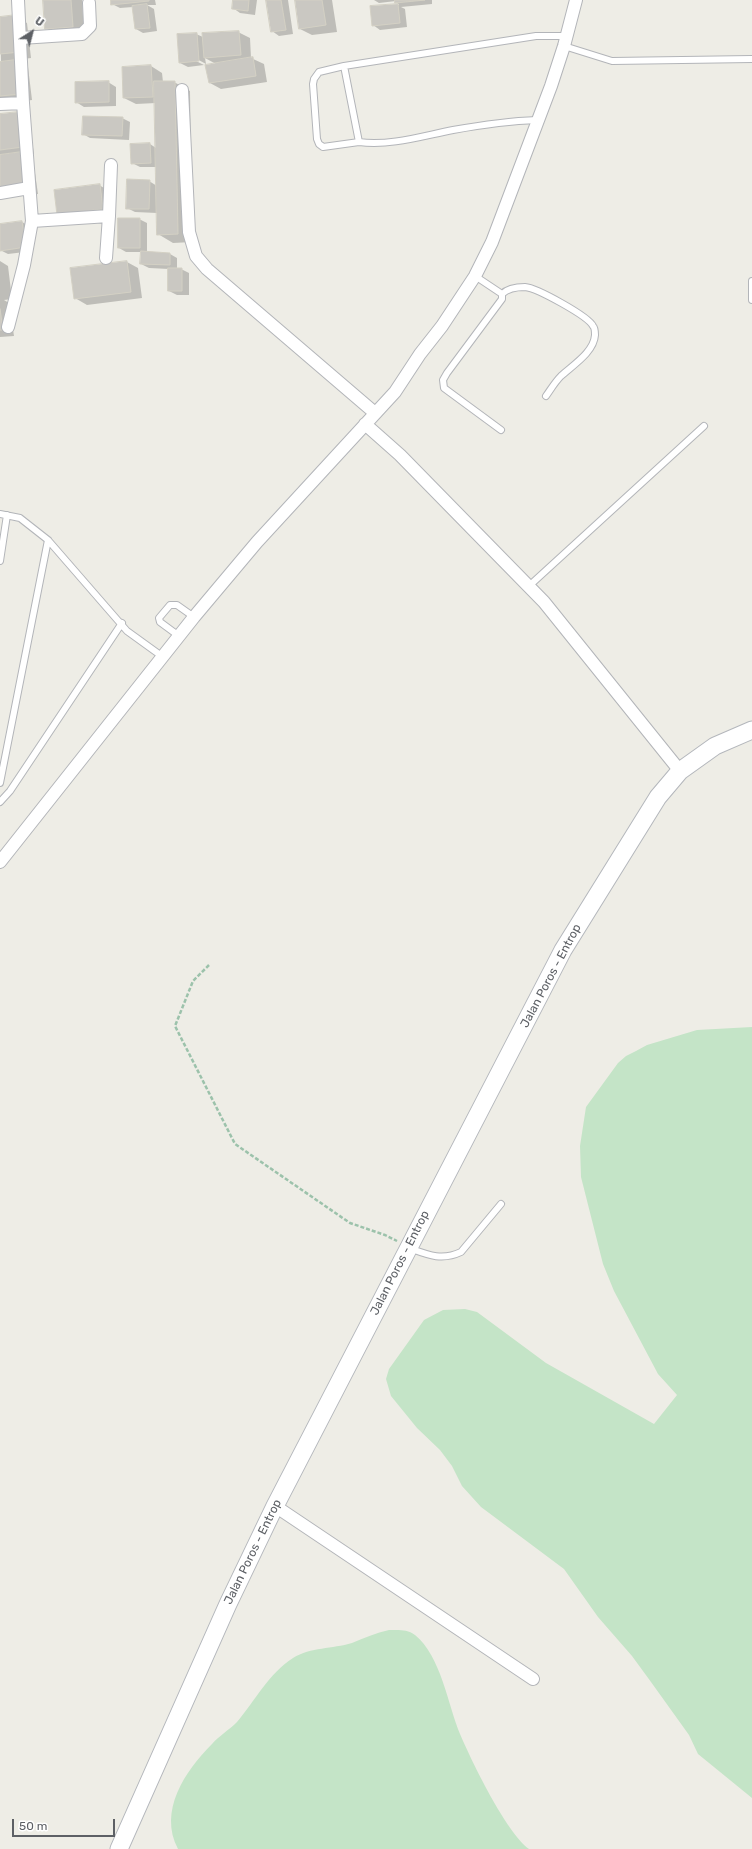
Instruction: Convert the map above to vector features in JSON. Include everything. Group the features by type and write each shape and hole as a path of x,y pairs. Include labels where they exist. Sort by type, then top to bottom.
{"main road":[{"name":"Jalan Poros - Entrop","path":"120,1849 228,1604 275,1506 408,1247 564,950 658,797 680,771 716,746 752,730"}],"street":[{"path":"8,327 24,265 32,221 23,103 18,0"},
{"path":"0,862 194,617 257,542 365,424 372,410 395,392 420,354 442,326 475,276 492,242 533,120 576,0"},
{"path":"21,38 82,34 90,26 89,4"},
{"path":"182,90 189,232 196,256 207,269 372,410"},
{"path":"0,104 23,103"},
{"path":"106,258 111,165"},
{"path":"0,193 29,188"},
{"path":"32,221 109,216"},
{"path":"365,424 400,455 529,586 596,664 643,728 680,771"},
{"path":"275,1506 533,1679"}],"lane":[{"path":"533,120 512,121 394,142 376,144 360,142 324,147 319,144 317,139 314,79 319,72 344,66 536,36 563,39 612,61 752,59"},
{"path":"344,66 360,142"},
{"path":"475,276 502,294"},
{"path":"752,281 752,300"},
{"path":"501,430 444,388 443,380 500,302 502,294 507,290 526,287 539,291 574,311 593,326 595,333 594,342 577,363 561,376 546,396"},
{"path":"529,586 704,426"},
{"path":"0,560 3,514 20,518 48,540 122,623 127,631 163,657"},
{"path":"0,783 48,540"},
{"path":"179,636 160,622 160,618 170,605 177,605 194,617"},
{"path":"0,802 10,791 122,623"},
{"path":"408,1247 436,1258 452,1257 461,1252 501,1204"}],"path":[{"path":"209,965 193,981 175,1026 235,1144 350,1223 385,1235 408,1247"}],"green space":[{"path":"752,1027 752,1798 698,1754 689,1735 651,1682 632,1656 598,1617 564,1569 481,1507 462,1486 452,1466 440,1450 417,1428 391,1396 386,1379 389,1369 424,1320 443,1310 465,1309 477,1312 546,1363 654,1424 677,1395 658,1374 614,1291 603,1264 581,1177 580,1146 586,1107 618,1063 626,1056 647,1045 697,1030"},
{"path":"389,1630 403,1630 412,1633 424,1644 438,1668 460,1734 490,1796 510,1828 529,1849 178,1849 173,1835 171,1820 177,1792 192,1766 215,1741 237,1722 269,1679 284,1664 300,1654 352,1643"}],"building":[{"path":"43,0 71,0 73,27 45,29"},
{"path":"111,0 149,0 149,1 111,5"},
{"path":"233,0 249,0 248,11 232,9"},
{"path":"266,0 281,0 286,30 271,32"},
{"path":"295,0 322,0 326,25 299,29"},
{"path":"395,0 425,0 395,3"},
{"path":"147,4 150,28 135,29 132,6"},
{"path":"398,4 400,23 372,26 370,6"},
{"path":"16,15 20,52 0,54 0,17"},
{"path":"239,31 241,55 204,58 202,33"},
{"path":"197,33 199,61 179,63 177,34"},
{"path":"253,57 256,76 209,83 205,65"},
{"path":"16,60 21,94 0,96 0,62"},
{"path":"151,65 153,97 123,98 122,67"},
{"path":"109,81 109,102 75,103 75,82"},
{"path":"154,81 175,81 178,234 157,235"},
{"path":"18,112 23,147 0,150 0,114"},
{"path":"83,116 123,117 122,136 82,135"},
{"path":"150,143 151,163 131,164 130,144"},
{"path":"22,152 27,188 0,191 0,155"},
{"path":"127,179 150,180 149,209 126,209"},
{"path":"100,184 103,209 57,215 54,190"},
{"path":"118,218 140,218 140,248 118,248"},
{"path":"22,221 26,247 0,251 0,224"},
{"path":"141,251 170,253 170,265 140,264"},
{"path":"127,261 131,292 74,299 70,268"},
{"path":"168,268 182,268 182,291 168,291"},
{"path":"0,309 3,330 0,330"}]}
